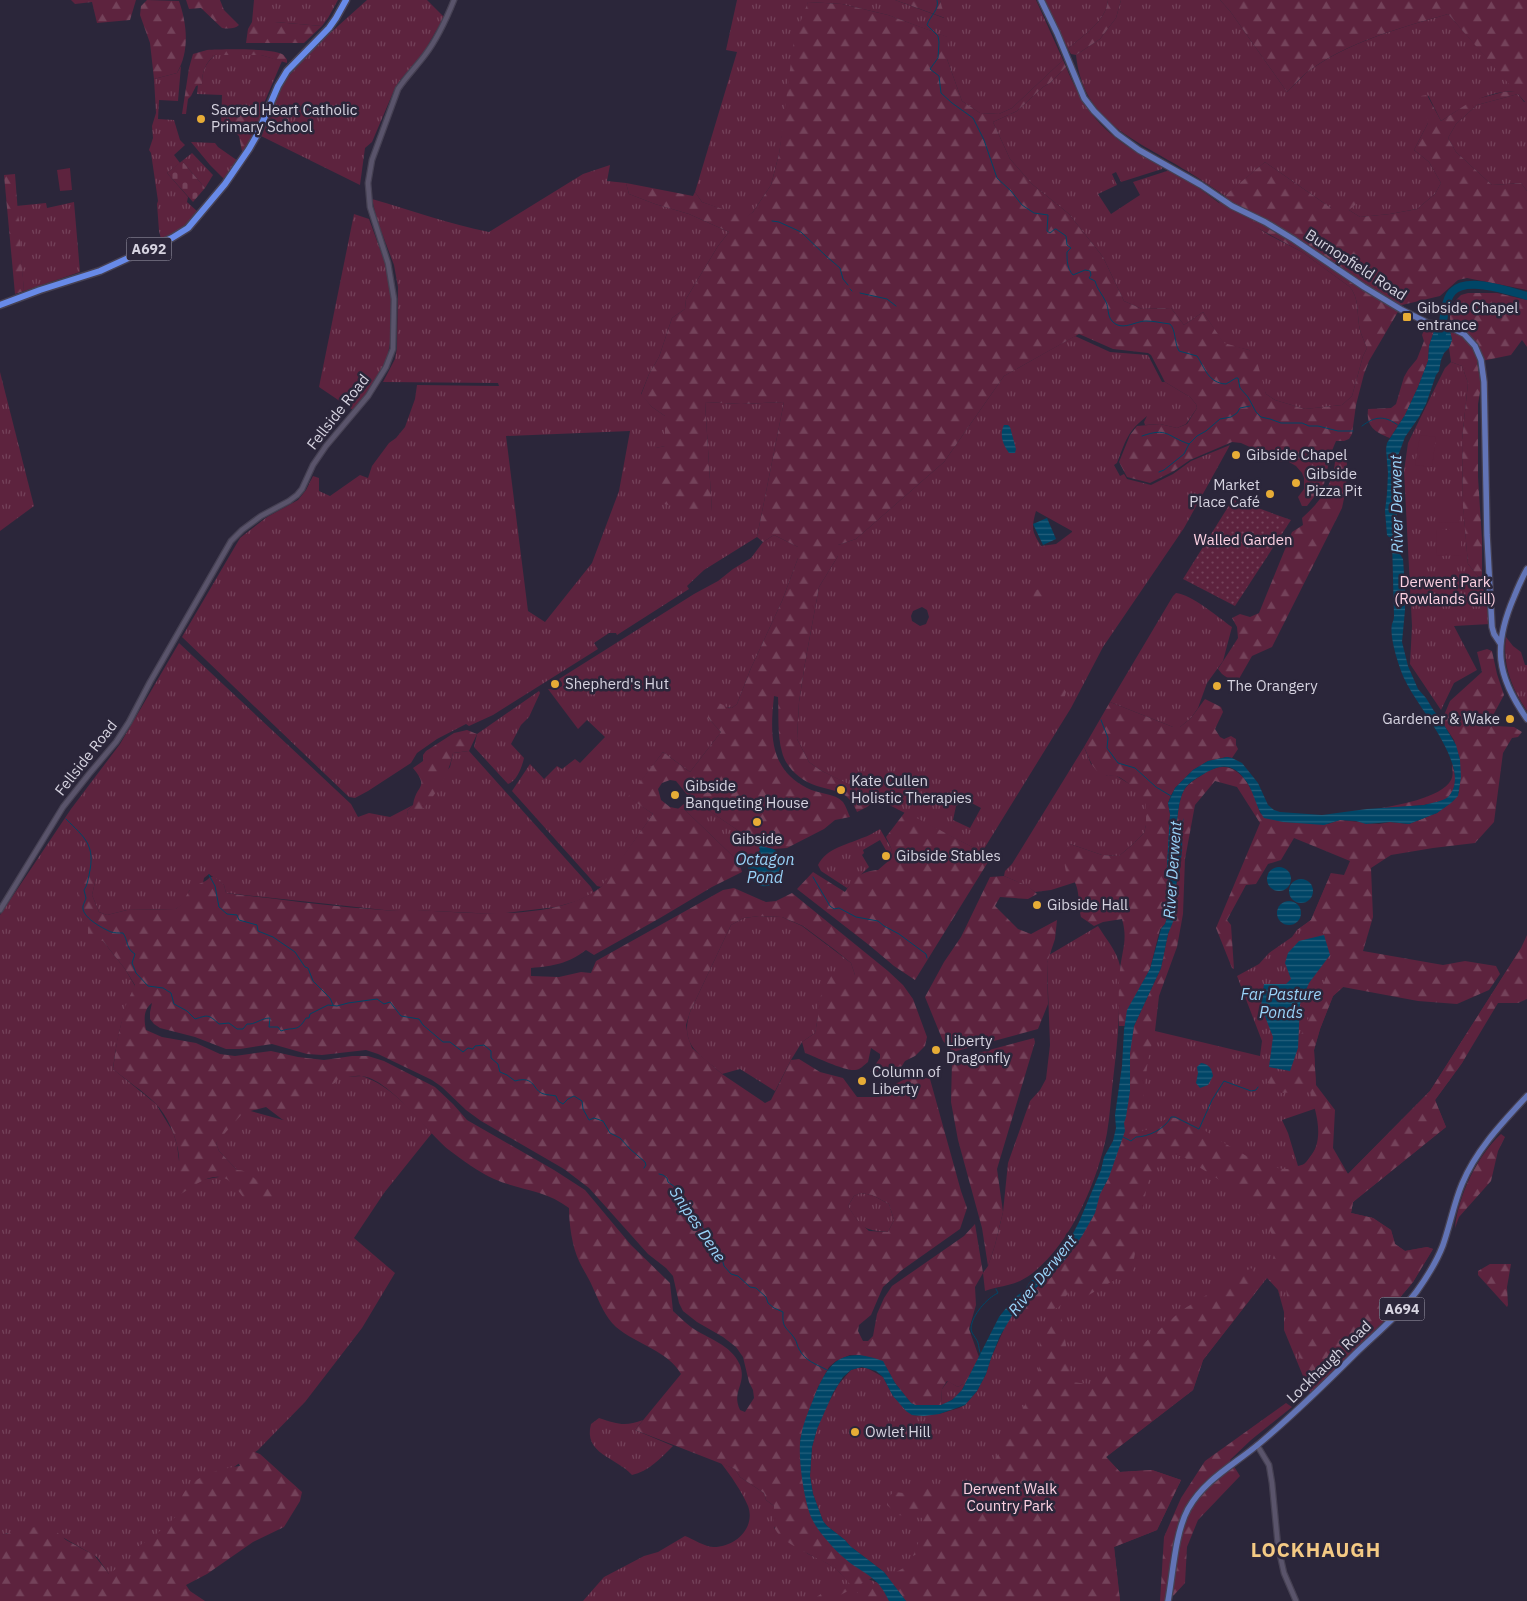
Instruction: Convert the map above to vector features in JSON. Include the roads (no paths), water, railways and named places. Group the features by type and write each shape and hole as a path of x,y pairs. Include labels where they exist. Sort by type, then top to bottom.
{"highway":[{"name":"A692","path":"0,305 100,270 172,238 188,228 226,184 249,149 278,86 287,71 329,28 346,0"}],"main road":[{"name":"Burnopfield Road","path":"1041,0 1084,98 1117,134 1139,150 1201,185 1232,206 1294,239 1385,300 1428,323 1454,329 1464,334 1475,346 1481,360 1484,382 1487,534 1492,627 1500,643"},
{"path":"1527,569 1510,607 1500,643 1502,670 1511,694 1527,719"},
{"path":"1492,627 1502,632"},
{"name":"Lockhaugh Road","path":"1168,1601 1178,1539 1188,1510 1205,1486 1229,1465 1258,1445 1312,1397 1390,1321 1417,1291 1442,1246 1456,1200 1472,1164 1489,1139 1527,1096"}],"street":[{"name":"Fellside Road","path":"0,910 63,807 116,742 129,722 231,541 261,516 290,501 297,495 302,489 313,465 326,446 368,396 386,368 392,349 393,288 388,263 370,207 368,183 370,169 398,89 435,41 454,0"},
{"path":"1258,1445 1269,1465 1278,1546 1284,1573 1296,1601"}],"water":[{"path":"1435,328 1450,331 1452,340 1441,360 1439,371 1426,404 1405,437 1398,456 1397,516 1401,534 1399,539 1401,543 1400,554 1403,559 1405,588 1402,642 1408,666 1418,689 1442,720 1456,745 1460,760 1461,777 1458,796 1437,813 1409,824 1390,822 1366,824 1340,820 1324,825 1283,822 1264,818 1247,782 1238,772 1228,767 1213,769 1194,780 1186,788 1180,799 1176,828 1177,831 1184,818 1180,876 1177,880 1174,901 1175,917 1168,934 1161,968 1134,1026 1130,1053 1130,1091 1124,1123 1125,1131 1109,1177 1100,1194 1095,1213 1082,1236 1055,1271 1029,1294 1016,1309 1000,1336 986,1374 977,1391 965,1405 939,1414 912,1415 893,1396 883,1377 876,1371 862,1367 851,1370 843,1377 833,1393 817,1429 812,1447 810,1476 813,1494 823,1521 850,1546 884,1572 906,1601 889,1601 877,1582 839,1553 823,1536 812,1519 804,1490 800,1454 801,1436 806,1418 818,1387 830,1367 846,1357 856,1355 883,1361 895,1383 911,1403 915,1405 941,1405 952,1400 962,1390 999,1317 1015,1297 1024,1291 1029,1283 1068,1243 1101,1170 1104,1157 1113,1141 1116,1128 1115,1115 1127,1010 1150,969 1161,929 1169,912 1170,893 1167,865 1170,814 1168,803 1175,788 1193,770 1208,761 1227,757 1242,763 1258,783 1268,805 1280,812 1322,815 1367,809 1424,805 1441,801 1449,796 1454,784 1454,770 1449,754 1411,692 1395,652 1391,629 1394,619 1392,540 1387,535 1385,511 1388,473 1387,443 1405,415 1418,387 1428,361 1429,346"},
{"path":"1004,425 1010,427 1016,449 1015,453 1009,453 1003,443 1002,432"},
{"path":"1047,518 1056,539 1043,545 1033,524"},
{"name":"Octagon Pond","path":"761,846 773,849 780,854 783,874 768,886 763,886 754,881 749,871 749,859 758,853"},
{"path":"1279,867 1288,870 1291,879 1288,888 1279,891 1270,888 1267,879 1270,870"},
{"path":"1301,879 1310,882 1313,891 1310,900 1301,903 1292,900 1289,891 1292,882"},
{"path":"1289,901 1298,904 1301,913 1298,922 1289,925 1280,922 1277,913 1280,904"},
{"name":"Far Pasture Ponds","path":"1324,935 1330,955 1309,983 1300,1004 1298,1048 1290,1071 1269,1067 1273,1037 1261,1006 1264,984 1286,984 1291,979 1285,963 1288,953 1299,941"},
{"path":"1201,1063 1210,1067 1213,1076 1208,1085 1200,1088 1196,1083 1197,1067"}],"waterway":[{"path":"937,0 936,9 927,25 938,36 938,58 930,69 939,76 941,93 973,118 984,140 997,178 1022,205 1034,213 1048,215 1047,231 1050,233 1056,229 1066,236 1067,245 1071,248 1067,252 1070,270 1073,275 1085,270 1090,271 1091,275 1089,278 1095,281 1106,302 1112,321 1120,326 1142,321 1170,324 1179,351 1197,356 1208,374 1215,381 1226,384 1238,378 1240,388 1261,417 1281,423 1302,423 1338,431 1353,431"},
{"path":"772,221 779,222 801,232 840,268 843,279 848,285"},
{"name":"River Derwent","path":"1442,334 1447,301 1452,292 1459,287 1468,285 1488,286 1527,296"},
{"path":"860,293 887,299 896,306"},
{"path":"1159,472 1184,454 1189,444 1197,436 1220,419 1231,417 1240,408 1250,406"},
{"path":"1362,426 1371,420 1380,418 1394,422 1399,426"},
{"path":"1142,436 1162,432 1189,444"},
{"path":"1101,720 1108,738 1107,748 1118,763 1135,768 1156,787 1171,796"},
{"name":"Snipes Dene","path":"66,819 79,832 90,849 91,865 84,890 86,898 83,910 85,914 93,922 107,930 114,933 123,933 130,950 135,954 132,963 136,973 148,986 163,988 171,993 174,1004 187,1011 195,1019 208,1016 219,1024 229,1023 237,1029 243,1029 247,1024 270,1018 269,1027 278,1027 281,1031 300,1026 306,1018 309,1018 310,1014 328,1005 337,1006 377,999 384,1004 390,1002 401,1016 419,1019 423,1025 443,1042 450,1042 463,1052 468,1048 473,1049 475,1046 484,1045 491,1051 491,1058 498,1064 500,1072 515,1081 527,1080 540,1092 556,1096 558,1101 563,1104 574,1096 582,1101 583,1109 589,1120 594,1118 603,1121 610,1133 620,1138 645,1162 644,1168"},
{"name":"Snipes Dene","path":"209,875 215,886 219,907 227,914 237,915 239,920 257,925 258,931 273,937 295,952 305,967 308,968 313,981 330,998 333,1005"},
{"path":"813,877 830,906 834,909 839,908 856,917 878,921 926,954 927,958"},
{"path":"1123,1137 1131,1141 1136,1137 1151,1134 1165,1125 1171,1117 1175,1117 1199,1129 1212,1100 1224,1081 1251,1091 1256,1090 1258,1087"},
{"name":"Snipes Dene","path":"659,1174 667,1178 668,1182 675,1187 680,1197 685,1200 702,1225 707,1242 721,1255 724,1266 731,1274 738,1276 750,1287 756,1288 774,1308 783,1312 784,1325 795,1339 801,1353 811,1362 827,1370"},
{"path":"981,1355 978,1343 971,1330 972,1323 981,1308 998,1293 996,1289"}],"place":[{"name":"Sacred Heart Catholic Primary School","path":"201,119"},
{"name":"Gibside Chapel entrance","path":"1407,317"},
{"name":"Gibside Chapel","path":"1236,455"},
{"name":"Gibside Pizza Pit","path":"1296,483"},
{"name":"Market Place Café","path":"1270,494"},
{"name":"Shepherd's Hut","path":"555,684"},
{"name":"The Orangery","path":"1217,686"},
{"name":"Gardener & Wake","path":"1510,719"},
{"name":"Kate Cullen Holistic Therapies","path":"841,790"},
{"name":"Gibside Banqueting House","path":"675,795"},
{"name":"Gibside","path":"757,822"},
{"name":"Gibside Stables","path":"886,856"},
{"name":"Gibside Hall","path":"1037,905"},
{"name":"Liberty Dragonfly","path":"936,1050"},
{"name":"Column of Liberty","path":"862,1081"},
{"name":"Owlet Hill","path":"855,1432"}],"district":[{"name":"LOCKHAUGH","path":"1316,1550"}],"park label":[{"name":"Walled Garden","path":"1243,540"},
{"name":"Derwent Park (Rowlands Gill)","path":"1445,590"},
{"name":"Derwent Walk Country Park","path":"1010,1498"}]}
